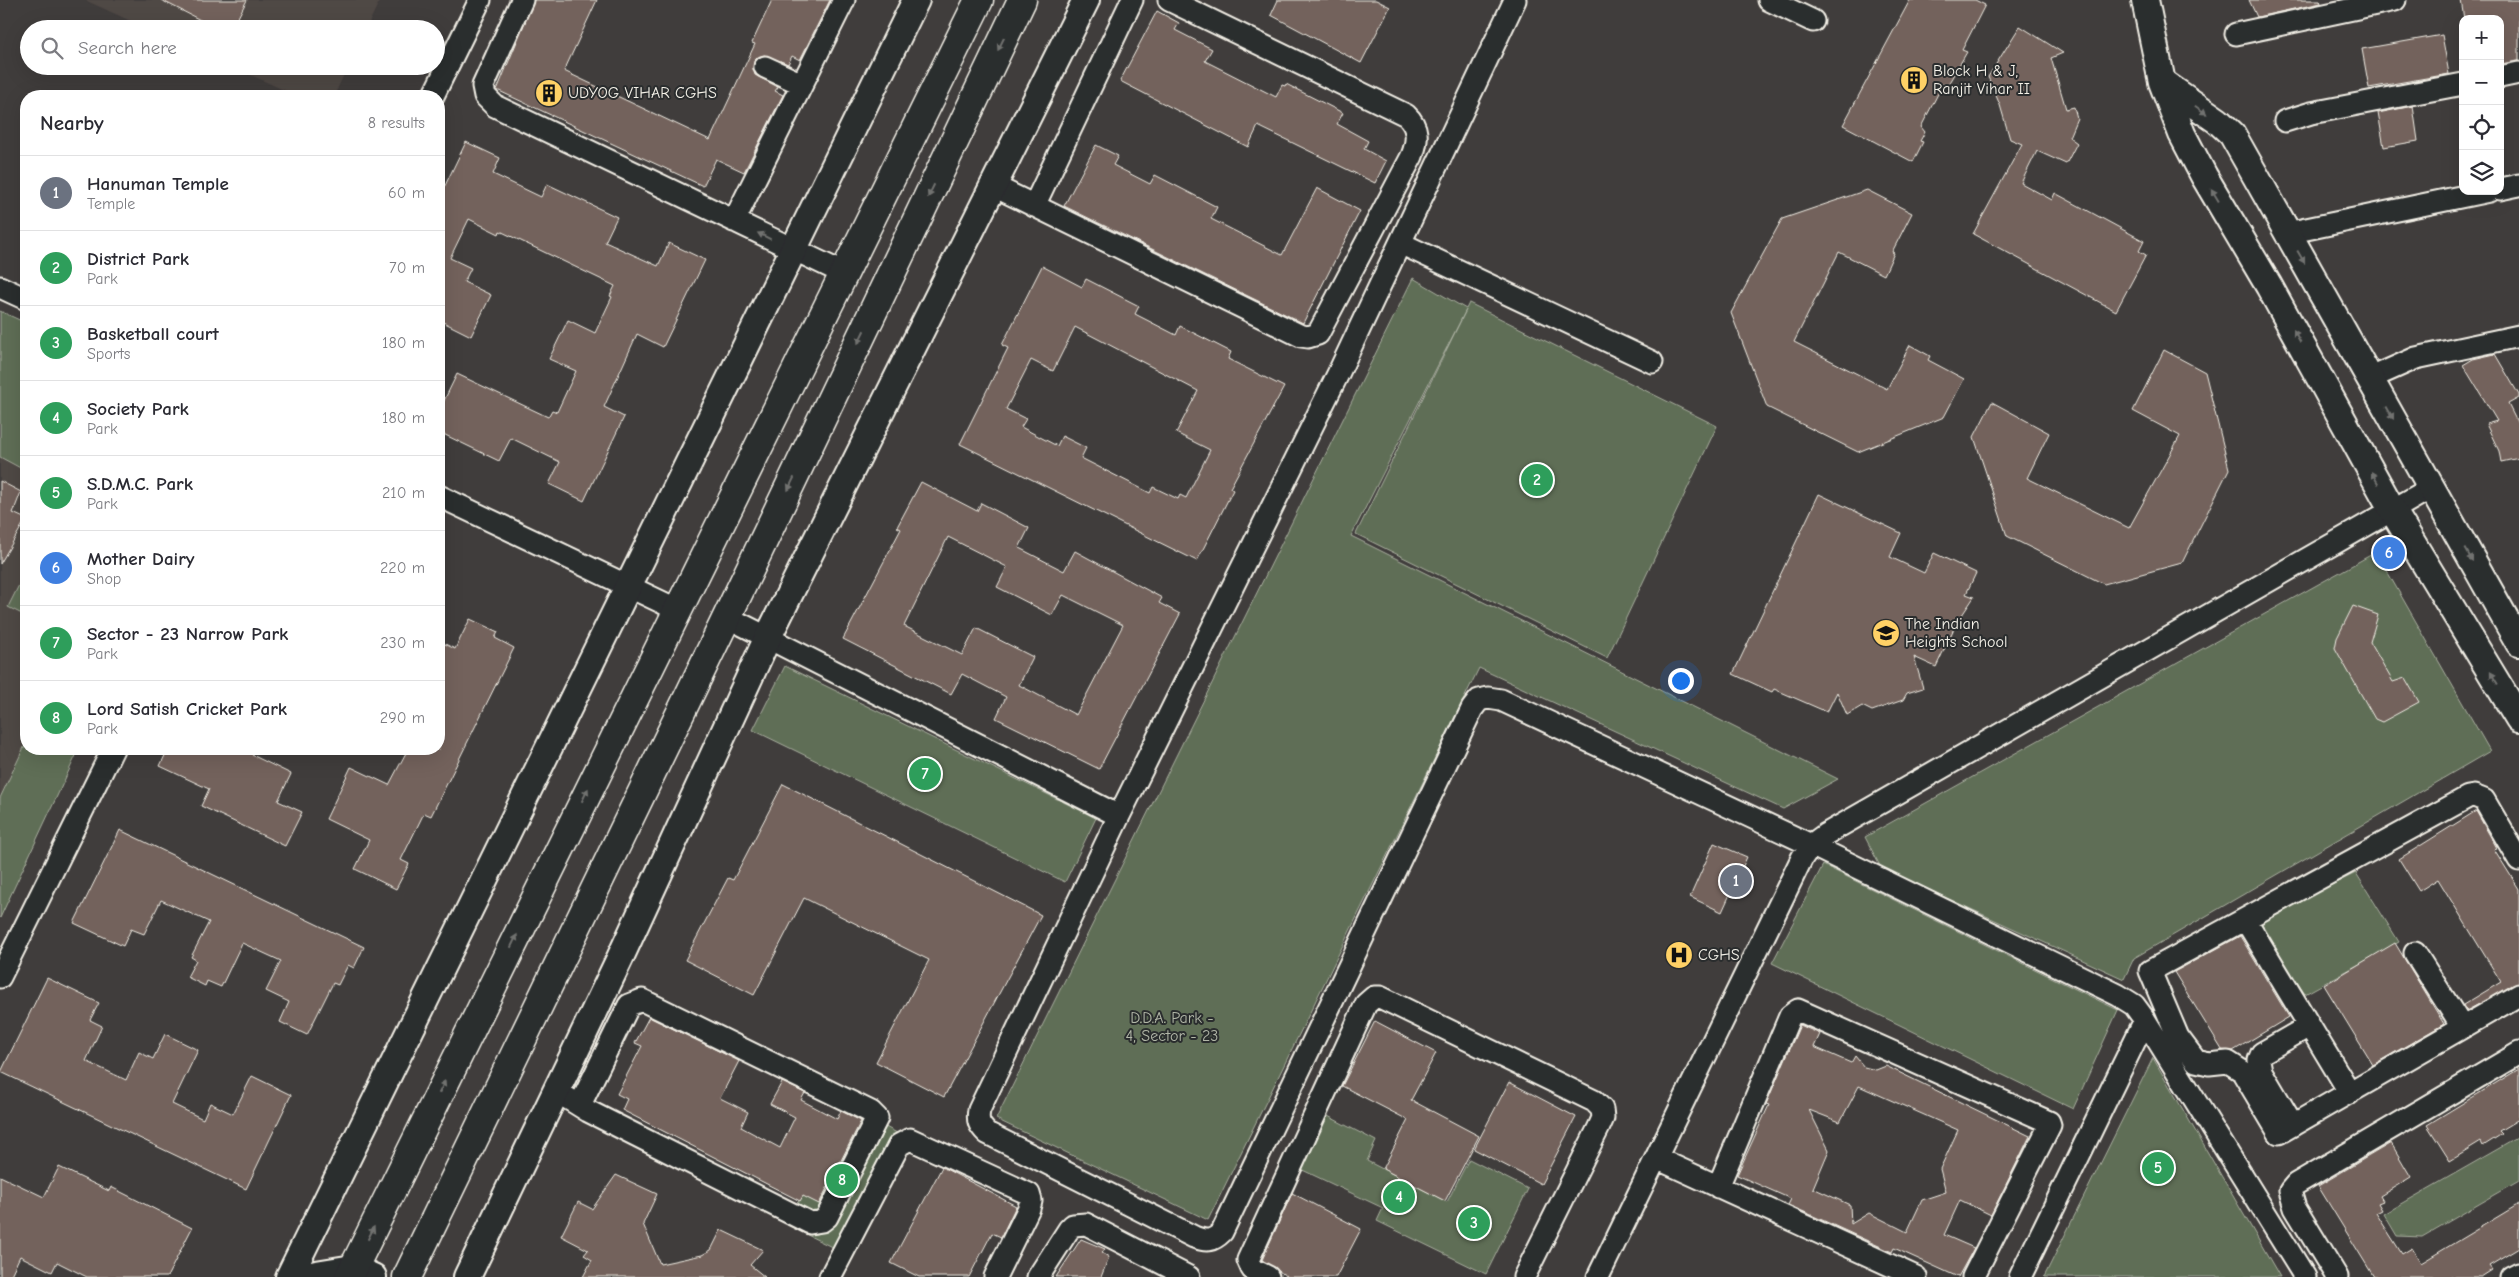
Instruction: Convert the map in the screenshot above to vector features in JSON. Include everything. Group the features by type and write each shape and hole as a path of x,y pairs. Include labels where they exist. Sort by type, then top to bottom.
{"main road":[{"path":"359,1274 676,609 979,0"},
{"path":"407,1277 727,617 1022,0"}],"street":[{"path":"445,71 480,0"},
{"path":"522,0 483,86 485,96 495,106 843,273"},
{"path":"734,221 844,0"},
{"path":"359,1274 305,1273 629,586 916,0"},
{"path":"467,1277 768,637 1086,0"},
{"path":"1034,206 1132,0"},
{"path":"994,186 1301,336 1308,337 1318,334 1412,156 1418,134 1413,121 1406,114 1169,0"},
{"path":"1515,0 1400,243 1119,816 979,1110 977,1119 980,1126 987,1133 1204,1241 1214,1240 1222,1232 1472,709 1479,700 1488,698 1501,700 1811,845 2118,995 2134,1005 2305,1277"},
{"path":"1769,0 1813,21"},
{"path":"2145,0 2162,82 2182,134 2204,176 2269,286 2393,511 2519,719"},
{"path":"2236,34 2395,0"},
{"path":"765,68 802,84"},
{"path":"2504,76 2519,74"},
{"path":"436,90 443,75"},
{"path":"2162,82 2218,121 2232,134 2519,644"},
{"path":"2285,122 2311,113 2459,85"},
{"path":"2504,188 2519,185"},
{"path":"2287,233 2470,195"},
{"path":"1400,243 1652,362"},
{"path":"0,287 20,296"},
{"path":"2371,378 2416,358 2519,336"},
{"path":"1598,1277 1802,858 1811,845 1826,834 2431,488"},
{"path":"445,499 676,609"},
{"path":"727,617 1119,816"},
{"path":"0,977 110,755"},
{"path":"2519,860 2484,800 2474,796 2150,971 2178,1037 2196,1062 2210,1064 2228,1062 2242,1071 2279,1133 2519,995"},
{"path":"2245,919 2350,1093"},
{"path":"2416,953 2462,1027"},
{"path":"1268,1277 1252,1269 1248,1260 1366,1004 1374,998 1380,998 1594,1101 1602,1109 1599,1127 1524,1277"},
{"path":"556,1091 580,1105 810,1223 822,1221 827,1217 877,1118 871,1112 642,1000 629,1005 580,1105"},
{"path":"1718,1187 1790,1016 1798,1010 2049,1122 1973,1277"},
{"path":"2020,1277 2145,1020"},
{"path":"2293,1124 2261,1071 2259,1060 2262,1053 2309,1026"},
{"path":"2337,1277 2295,1208 2290,1191 2296,1184 2519,1053"},
{"path":"830,1277 899,1145 910,1139 1029,1194 1031,1201 1029,1208 995,1277"},
{"path":"1656,1158 1916,1277"},
{"path":"1038,1277 1069,1229 1080,1223 1086,1224 1189,1277"},
{"path":"2511,1277 2519,1273"}],"shaded area":[{"path":"85,0 380,0 370,20 128,20"},
{"path":"251,75 344,75 337,90 284,90"},
{"path":"0,457 20,468 20,755 0,798"}],"green space":[{"name":"D.D.A. Park - 4, Sector - 23","path":"1413,278 1466,309 1469,303 1717,426 1607,658 1356,534 1466,310 1351,536 1838,779 1783,809 1479,668 1208,1220 996,1119"},
{"path":"0,311 20,320 20,468 0,457"},
{"path":"2376,552 2490,751 2134,958 2124,979 1881,868 1865,837"},
{"path":"20,583 20,613 8,607"},
{"path":"785,666 1096,818 1065,882 753,730"},
{"path":"20,755 76,755 0,918 0,798"},
{"path":"1823,865 2118,1010 2073,1109 1772,963"},
{"path":"2356,873 2399,942 2305,994 2255,922"},
{"path":"2153,1058 2280,1277 2044,1277"},
{"path":"845,1106 899,1134 838,1250 787,1225"},
{"path":"1322,1113 1376,1141 1367,1161 1447,1202 1469,1159 1528,1189 1486,1274 1377,1221 1383,1208 1294,1166"},
{"path":"2519,1137 2519,1181 2422,1237 2397,1236 2384,1214"}],"building":[{"path":"161,0 247,0 237,20 200,20"},
{"name":"UDYOG VIHAR CGHS","path":"534,0 597,0 564,71 710,140 755,44 752,43 772,0 830,0 800,60 792,56 788,64 764,55 754,61 753,69 755,75 778,87 775,91 783,95 744,172 716,159 703,186 497,90"},
{"path":"1278,0 1376,0 1390,7 1361,63 1271,15"},
{"name":"Block H & J, Ranjit Vihar II","path":"1910,0 1975,0 1985,5 1962,50 1967,52 1947,86 1943,84 1921,127 1925,132 1920,141 1923,142 1913,162 1843,125"},
{"path":"2249,0 2320,0 2321,3 2257,17"},
{"path":"2461,0 2519,0 2519,61 2504,63 2504,15 2463,15"},
{"path":"1157,11 1179,23 1175,30 1212,49 1205,61 1276,97 1282,85 1285,86 1286,84 1343,113 1337,124 1368,141 1364,149 1386,161 1375,183 1258,126 1248,147 1120,81"},
{"path":"2020,26 2063,53 2051,58 2066,109 2074,107 2077,118 2069,137 2077,143 2066,164 2037,151 2021,183 2052,200 2055,193 2144,241 2139,251 2146,255 2116,311 1973,234 2022,144 2010,139 2000,105 1988,77"},
{"path":"2442,35 2449,74 2369,88 2362,49"},
{"path":"2413,106 2418,141 2384,147 2378,113"},
{"path":"466,142 500,158 493,174 541,197 547,184 617,217 605,242 658,266 669,243 705,260 663,347 637,334 604,407 624,417 584,501 549,484 560,462 511,438 499,461 445,435 445,399 457,374 548,417 552,410 557,412 576,371 549,359 568,320 595,333 612,297 610,296 615,286 500,231 499,234 469,219 450,258 471,268 464,282 491,295 471,336 445,323 445,186"},
{"path":"1096,145 1118,156 1113,165 1150,184 1155,175 1217,207 1211,219 1282,255 1317,188 1360,211 1303,323 1064,206"},
{"path":"1867,190 1912,213 1892,252 1894,253 1884,275 1839,252 1794,342 1887,389 1910,345 1930,356 1928,360 1964,379 1944,417 1858,452 1767,407 1731,313 1782,219"},
{"path":"1042,266 1082,287 1086,279 1139,306 1135,314 1176,335 1180,326 1231,352 1228,359 1284,387 1230,488 1233,490 1197,561 960,444 1008,348 1002,345","holes":["1075,327 1198,391 1176,433 1210,450 1186,498 1180,495 1178,499 1153,487 1150,493 1081,458 1086,448 1062,436 1057,446 1021,427 1026,419 1006,409 1031,360 1053,371"]},
{"path":"2164,350 2205,372 2229,469 2182,563 2104,584 2007,536 1974,437 1992,402 2049,433 2027,478 2129,528 2180,436 2133,411"},
{"path":"2495,354 2519,395 2519,398 2508,404 2519,426 2519,458 2501,462 2499,451 2486,424 2497,421 2463,365 2473,359"},
{"path":"0,481 20,491 13,513 20,516 20,529 0,564"},
{"path":"921,482 977,511 981,503 1029,528 1019,548 1064,571 1075,551 1162,598 1159,603 1180,614 1099,769 996,718 1006,697 962,674 951,694 843,639 901,529 897,527","holes":["948,537 1007,567 997,587 1052,615 1063,595 1123,625 1076,715 1019,685 1033,657 976,628 962,655 904,626"]},
{"path":"1819,494 1901,533 1890,557 1924,573 1934,553 1976,573 1966,594 1974,597 1956,624 1936,667 1914,657 1923,688 1907,693 1903,700 1872,711 1862,706 1847,715 1837,692 1827,712 1774,689 1772,692 1733,674"},
{"path":"2353,606 2378,615 2370,642 2393,682 2405,678 2419,702 2382,722 2375,719 2335,648 2337,638"},
{"path":"470,619 498,632 495,638 514,648 431,816 424,813 401,860 409,864 396,889 355,869 369,840 326,819 351,767 389,785 405,755 445,755 445,644 455,649"},
{"path":"165,755 252,755 291,774 278,801 302,812 285,846 201,806 209,789 160,766"},
{"path":"783,784 1041,915 944,1097 876,1062 929,960 804,898 754,995 685,960 728,878 733,880"},
{"path":"2476,811 2497,848 2494,849 2519,889 2519,983 2466,1011 2463,1005 2501,982 2438,879 2419,891 2399,859"},
{"path":"120,830 364,947 354,968 348,965 338,985 333,983 307,1035 280,1022 289,1002 266,991 281,961 242,943 221,987 207,981 205,986 187,977 196,960 191,957 209,922 161,900 144,934 131,929 123,946 74,923"},
{"path":"1714,843 1747,857 1722,912 1690,897"},
{"path":"2240,936 2289,1017 2233,1051 2222,1050 2174,972"},
{"path":"2395,943 2444,1024 2373,1065 2324,985"},
{"path":"47,978 99,1003 90,1020 102,1026 86,1061 126,1080 139,1052 153,1059 165,1034 198,1050 172,1104 203,1119 210,1103 233,1114 252,1076 291,1095 246,1189 1,1072"},
{"path":"649,1017 739,1061 720,1098 748,1112 741,1127 780,1148 795,1117 770,1104 782,1082 805,1093 801,1100 837,1119 841,1111 861,1121 819,1204 803,1196 800,1201 622,1110 627,1099 617,1094 642,1046 635,1043"},
{"path":"1375,1021 1436,1053 1411,1100 1479,1136 1445,1201 1383,1169 1408,1120 1342,1086"},
{"path":"1800,1025 1820,1034 1814,1047 1851,1063 1855,1056 1864,1067 1876,1070 1886,1066 2030,1136 1991,1215 1960,1200 1944,1235 1974,1248 1958,1277 1894,1248 1892,1252 1788,1205 1791,1199 1737,1175 1769,1105 1766,1104","holes":["1859,1086 1958,1130 1940,1169 1946,1192 1922,1200 1907,1232 1869,1213 1851,1224 1850,1205 1813,1188 1829,1150 1809,1110 1840,1122"]},
{"path":"2519,1069 2519,1119 2499,1131 2502,1134 2483,1146 2481,1142 2450,1161 2427,1125"},
{"path":"1509,1082 1576,1117 1541,1184 1474,1149"},
{"path":"2391,1143 2411,1177 2380,1196 2383,1201 2378,1203 2382,1210 2376,1213 2402,1254 2412,1248 2421,1263 2519,1204 2519,1248 2489,1266 2492,1270 2481,1277 2374,1277 2318,1186"},
{"path":"59,1167 109,1191 111,1187 192,1228 167,1277 87,1277 57,1262 52,1272 20,1256 10,1277 0,1277 0,1176 44,1197"},
{"path":"942,1167 1016,1206 1001,1237 992,1233 969,1277 919,1277 891,1263"},
{"path":"616,1175 657,1194 643,1224 660,1264 702,1255 711,1250 721,1230 763,1250 750,1265 765,1277 583,1277 592,1260 584,1255 588,1250 561,1236 578,1202 592,1209"},
{"path":"1292,1193 1361,1229 1336,1277 1288,1277 1262,1260"},
{"path":"1081,1239 1105,1249 1102,1253 1109,1257 1101,1277 1056,1277"}],"place":[{"name":"Block H & J, Ranjit Vihar II","path":"1914,80"},
{"name":"UDYOG VIHAR CGHS","path":"549,93"},
{"name":"District Park","path":"1537,480"},
{"name":"Mother Dairy","path":"2389,553"},
{"name":"The Indian Heights School","path":"1886,633"},
{"name":"Sector - 23 Narrow Park","path":"925,774"},
{"name":"Hanuman Temple","path":"1736,881"},
{"name":"CGHS","path":"1679,955"},
{"name":"S.D.M.C. Park","path":"2158,1168"},
{"name":"Lord Satish Cricket Park","path":"842,1180"},
{"name":"Society Park","path":"1399,1197"},
{"name":"Basketball court","path":"1474,1223"}]}
